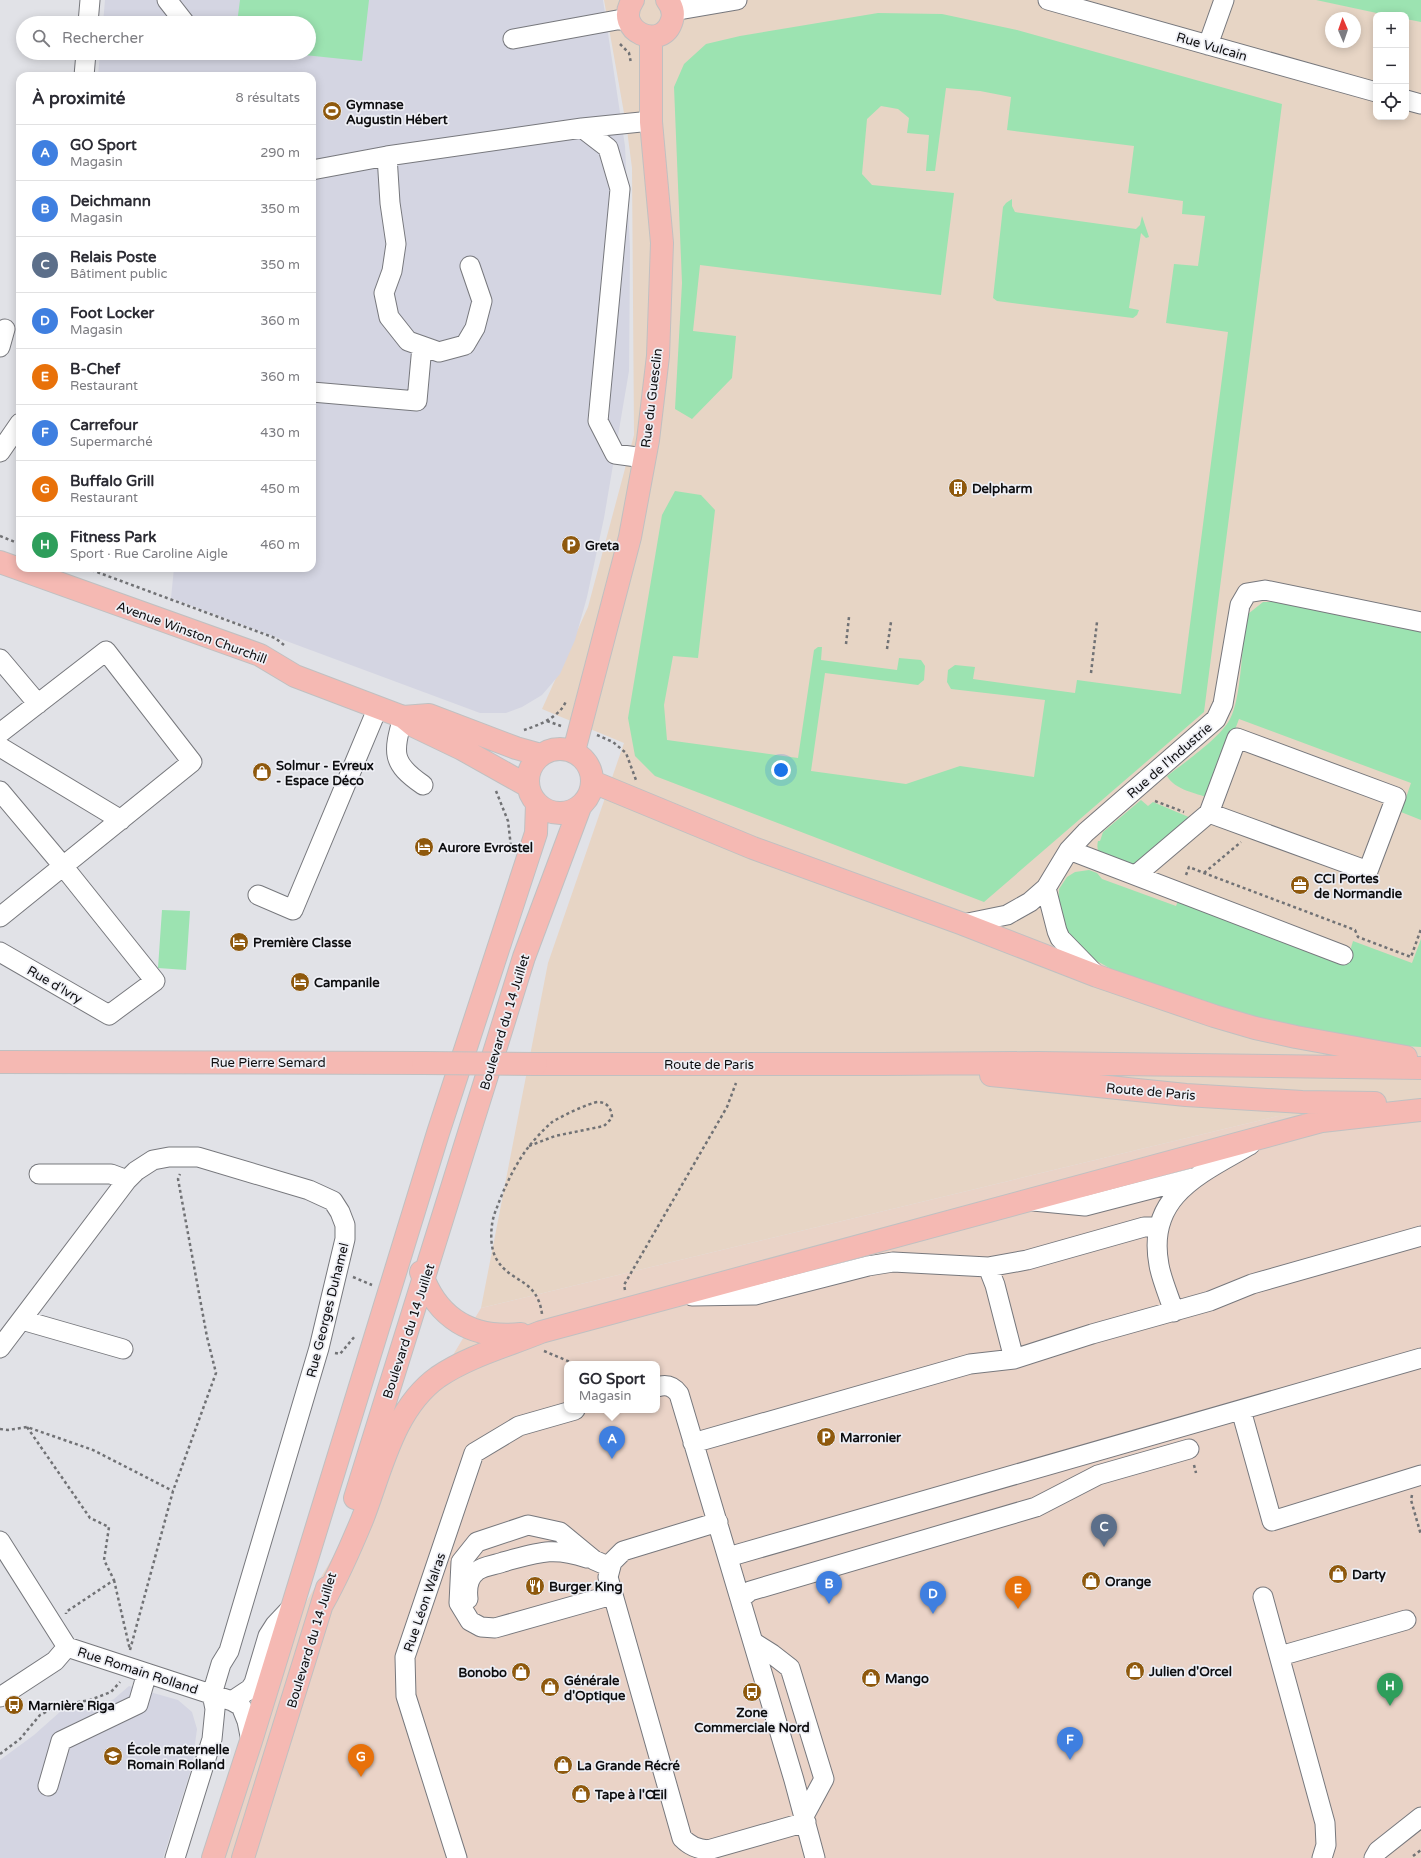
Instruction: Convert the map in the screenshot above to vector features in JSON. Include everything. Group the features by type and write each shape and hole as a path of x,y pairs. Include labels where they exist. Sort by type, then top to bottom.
{"main road":[{"path":"631,10 637,33 651,37 658,36 665,32 670,26 673,18 670,5"},
{"name":"Rue du Guesclin","path":"574,751 630,537 650,428 658,356 662,243 651,122 651,37"},
{"name":"Avenue Winston Churchill","path":"0,562 16,568"},
{"name":"Avenue Winston Churchill","path":"28,572 260,655 295,676 403,717"},
{"path":"403,717 429,716 516,748 541,755"},
{"path":"403,717 414,726 462,749 533,795 545,810 563,814 580,807 591,791 593,782 592,773 588,764 574,751 556,749 541,755 530,769 533,795"},
{"path":"593,782 753,848 963,924 1097,976 1255,1028 1421,1060"},
{"name":"Boulevard du 14 Juillet","path":"213,1858 251,1742 453,1086 536,832 533,795"},
{"name":"Boulevard du 14 Juillet","path":"243,1858 524,957 580,807"},
{"name":"Rue Pierre Semard","path":"0,1062 536,1064"},
{"name":"Route de Paris","path":"536,1064 1037,1063 1421,1068"},
{"name":"Route de Paris","path":"882,1064 1186,1095 1302,1102 1421,1104"},
{"path":"453,1086 453,1124 422,1226 418,1251 418,1264 424,1281 434,1300 452,1319 474,1330 494,1335 540,1341"},
{"path":"323,1603 342,1567 390,1444 405,1415 421,1393 437,1378 459,1365 540,1341 630,1308 1322,1121 1421,1110"}],"street":[{"path":"89,16 90,0"},
{"path":"167,0 180,16"},
{"path":"670,5 737,0"},
{"name":"Rue Vulcain","path":"1048,0 1373,91"},
{"path":"1208,45 1224,0"},
{"path":"513,39 616,20 631,10"},
{"path":"84,72 85,60"},
{"path":"1409,101 1421,104"},
{"path":"316,168 582,128 651,122"},
{"path":"582,128 608,148 620,189 598,421 615,454 644,458"},
{"path":"387,156 390,203 396,244 392,271 384,293 389,318 408,341 439,352 465,345 475,328 482,301 470,266"},
{"path":"0,347 5,329"},
{"path":"316,392 417,401 422,346"},
{"path":"0,452 16,428"},
{"name":"Rue de l'Industrie","path":"963,924 1006,915 1030,902 1046,888 1069,850 1086,832 1216,719 1222,704 1240,605 1247,593 1265,590 1421,622"},
{"path":"0,733 106,651 192,762 0,917"},
{"path":"0,659 38,704"},
{"path":"258,895 293,910 378,707"},
{"path":"403,717 396,740 395,752 400,766 408,775 423,786"},
{"path":"1136,876 1209,812 1237,738 1396,797 1368,871 1209,812"},
{"path":"0,747 121,820"},
{"path":"0,791 63,866"},
{"path":"1069,850 1343,956"},
{"name":"Rue d'Ivry","path":"0,952 109,1016 155,981 63,866"},
{"path":"1046,888 1060,938 1097,976"},
{"path":"1029,1200 1085,1206 1193,1178 1266,1136"},
{"name":"Rue Georges Duhamel","path":"0,1348 127,1180 136,1171 153,1160 186,1156 198,1157 309,1190 333,1202 340,1212 345,1226 345,1239 319,1348 229,1652 221,1664 212,1694"},
{"path":"38,1174 111,1174 127,1180"},
{"path":"1174,1312 1159,1266 1157,1227 1167,1206 1193,1178"},
{"path":"675,1296 755,1295 868,1266 893,1262 988,1267 1027,1260 1144,1227 1157,1227"},
{"path":"693,1442 970,1364 1014,1359 1125,1324 1174,1312 1210,1301 1252,1284 1421,1236"},
{"path":"988,1267 995,1285 1014,1359"},
{"path":"22,1320 123,1349"},
{"path":"728,1557 1421,1358"},
{"path":"660,1387 669,1386 675,1389 679,1394 718,1522 805,1819 815,1858"},
{"path":"1241,1410 1272,1521 1417,1482"},
{"name":"Rue Léon Walras","path":"457,1858 406,1696 405,1657 474,1453 519,1426 564,1413"},
{"path":"740,1599 750,1591 1036,1507 1098,1475 1189,1449"},
{"path":"560,1609 545,1609 497,1624 483,1624 468,1604 467,1591 470,1580 477,1571 490,1566 550,1551 566,1552 602,1564 623,1551 718,1522"},
{"path":"612,1595 494,1628 481,1627 470,1621 459,1603 461,1562 477,1542 528,1525 560,1532 602,1564 608,1577 682,1838 689,1845 700,1850 708,1850 805,1819 824,1779 790,1668 753,1642"},
{"name":"Rue Romain Rolland","path":"0,1541 67,1647 212,1694 215,1709 212,1739 175,1858"},
{"path":"443,1545 461,1562"},
{"path":"1263,1597 1326,1823 1326,1845 1322,1858"},
{"path":"232,1701 250,1689 254,1683 268,1636 275,1625 292,1608"},
{"path":"1280,1656 1406,1620"},
{"path":"0,1697 55,1660 67,1647"},
{"path":"48,1786 61,1741 138,1704 147,1673"},
{"path":"212,1694 241,1706 247,1721 251,1742"},
{"path":"1374,1858 1378,1851 1421,1817"}],"path":[{"path":"0,536 16,542"},
{"path":"97,572 275,638 286,647"},
{"path":"846,644 849,617"},
{"path":"887,649 891,622"},
{"path":"1091,673 1097,622"},
{"path":"495,788 508,821 512,851"},
{"path":"1155,801 1184,812"},
{"path":"1204,873 1246,838"},
{"path":"1186,875 1189,867 1355,930 1358,937 1410,957 1421,929"},
{"path":"630,1308 624,1285 727,1107 743,1064"},
{"path":"529,1146 555,1136 604,1126 612,1118 612,1111 607,1105 598,1102 580,1108 551,1123 529,1146 511,1174 495,1212 490,1236 496,1260 509,1272 529,1286 540,1301 543,1319 540,1341 543,1350 568,1361"},
{"path":"26,1427 90,1518 110,1527 104,1560 114,1580 130,1651 173,1491 216,1373 207,1337 178,1179 186,1156"},
{"path":"360,1280 373,1285"},
{"path":"319,1348 340,1354 358,1333"},
{"path":"0,1429 8,1430 26,1427 93,1450 173,1491"},
{"path":"1417,1482 1411,1500 1421,1535"},
{"path":"54,1625 65,1620 66,1612 114,1580"},
{"path":"0,1754 20,1739 40,1715 60,1705 90,1700 111,1692 121,1681 126,1666"},
{"path":"1413,1856 1421,1850"}],"shaded area":[{"path":"105,0 603,0 625,146 630,249 629,371 604,518 587,597 575,640 560,674 542,695 522,707 506,713 480,713 171,598 174,572 316,572 316,72 98,72 99,60 316,60 316,16 104,16"},
{"path":"604,0 1421,0 1421,1120 1278,1116 481,1308 548,963 624,743 542,709 588,607 634,435 632,168 627,130"},
{"path":"1278,1116 1421,1120 1421,1858 211,1858 264,1673 481,1308"},
{"path":"129,1686 178,1700 192,1712 197,1729 192,1766 163,1858 0,1858 0,1760 34,1735 61,1711 97,1708 114,1699"}],"green space":[{"path":"240,0 369,0 362,61 316,56 316,16 238,16"},
{"path":"1316,0 1421,0 1421,22 1409,20 1409,12 1373,12"},
{"path":"878,13 942,14 1017,30 1282,104 1204,712 984,902 655,776 635,756 628,718 662,515 675,491 701,495 715,510 698,658 673,656 664,705 667,740 798,758 814,650 818,647 822,647 821,660 897,670 899,658 921,660 925,666 924,680 918,685 825,673 811,771 906,784 960,766 1034,777 1045,700 951,689 947,682 948,670 955,665 975,667 973,679 1075,693 1077,680 1181,694 1228,332 1166,323 1174,264 1198,266 1205,216 1182,214 1183,201 1128,193 1134,146 1007,130 1011,97 980,91 946,88 935,171 926,171 929,135 907,133 909,118 898,109 881,106 867,119 862,174 872,185 954,193 941,295 700,265 693,331 736,336 732,378 692,419 675,409 682,283 674,87 684,64 706,44 740,36"},
{"path":"1012,199 1012,206 1015,212 1136,229 1140,225 1142,216 1149,237 1146,238 1141,233 1129,308 1139,310 1137,315 1133,318 997,301 993,298 1003,207"},
{"path":"1263,602 1283,602 1421,632 1421,820 1401,812 1411,783 1239,719 1209,798 1180,788 1167,776 1211,742 1230,719 1237,699 1245,623 1248,614"},
{"path":"1141,800 1148,806 1153,802 1191,818 1134,864 1116,861 1102,855 1097,846 1103,832"},
{"path":"1089,870 1097,873 1102,879 1176,906 1178,901 1346,965 1353,941 1412,963 1421,939 1421,1047 1389,1045 1259,1022 1120,974 1097,961 1072,942 1059,916 1059,889 1067,877 1075,872"},
{"path":"162,910 190,911 186,970 158,968"}],"place":[{"name":"Gymnase Augustin Hébert","path":"332,111"},
{"name":"Delpharm","path":"958,488"},
{"name":"Greta","path":"571,545"},
{"name":"Solmur - Evreux - Espace Déco","path":"262,772"},
{"name":"Aurore Evrostel","path":"424,847"},
{"name":"CCI Portes de Normandie","path":"1300,885"},
{"name":"Première Classe","path":"239,942"},
{"name":"Campanile","path":"300,982"},
{"name":"Marronier","path":"826,1437"},
{"name":"GO Sport","path":"612,1459"},
{"name":"Relais Poste","path":"1104,1547"},
{"name":"Darty","path":"1338,1574"},
{"name":"Orange","path":"1091,1581"},
{"name":"Burger King","path":"535,1586"},
{"name":"Deichmann","path":"829,1604"},
{"name":"B-Chef","path":"1018,1609"},
{"name":"Foot Locker","path":"933,1614"},
{"name":"Julien d'Orcel","path":"1135,1671"},
{"name":"Bonobo","path":"521,1672"},
{"name":"Mango","path":"871,1678"},
{"name":"Générale d'Optique","path":"550,1687"},
{"name":"Zone Commerciale Nord","path":"752,1692"},
{"name":"Marnière Riga","path":"14,1705"},
{"name":"Fitness Park","path":"1390,1706"},
{"name":"École maternelle Romain Rolland","path":"113,1756"},
{"name":"Carrefour","path":"1070,1760"},
{"name":"La Grande Récré","path":"563,1765"},
{"name":"Buffalo Grill","path":"361,1777"},
{"name":"Tape à l'Œil","path":"581,1794"}]}
